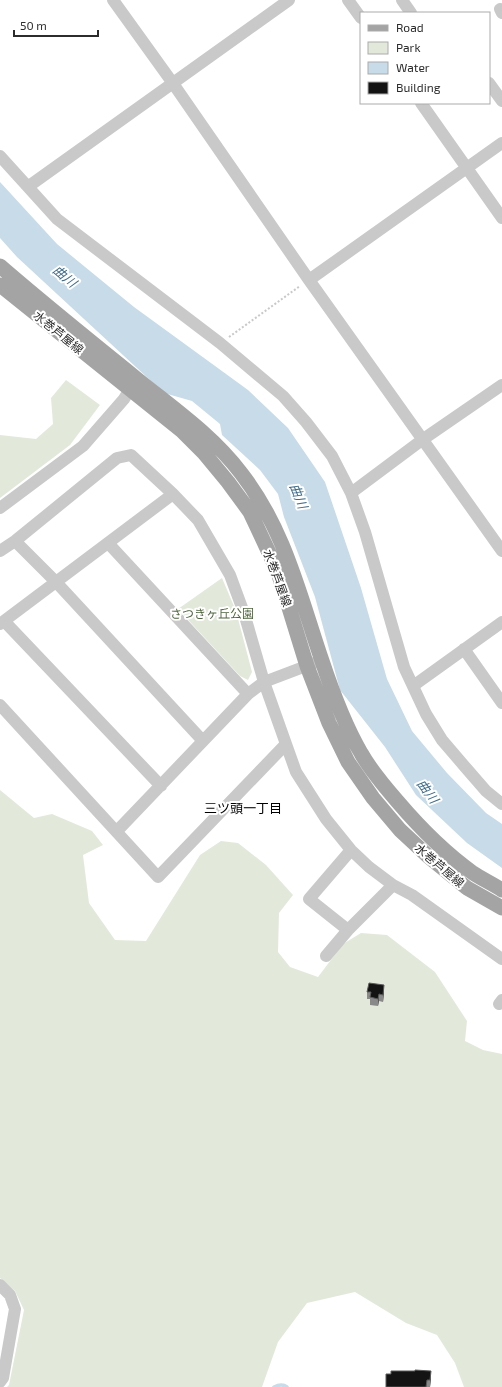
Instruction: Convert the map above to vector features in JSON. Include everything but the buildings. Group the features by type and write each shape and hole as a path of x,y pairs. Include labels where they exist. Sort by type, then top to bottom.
{"main road":[{"name":"水巻芦屋線","path":"0,266 133,384 204,453 228,482 250,512 278,572 307,666 329,723 348,762 373,798 400,830 467,888 502,908"},
{"name":"水巻芦屋線","path":"0,285 133,384 199,428 216,444 242,474 279,536 292,568 322,660 344,717 361,754 386,788 440,847 475,874 502,890"}],"street":[{"path":"113,0 172,82 309,280 502,551"},
{"path":"29,186 172,82 289,0"},
{"path":"348,0 360,17"},
{"path":"402,0 410,12"},
{"path":"490,84 502,101"},
{"path":"422,104 502,218"},
{"path":"309,280 502,143"},
{"path":"0,156 29,186 57,219 220,343 283,396 306,422 332,456 351,493 365,532 404,667 426,714 442,740 486,791 502,804"},
{"path":"0,508 84,446 124,399 133,384"},
{"path":"351,493 422,440 502,384"},
{"path":"0,551 15,541 117,458 131,455 173,494 198,520 230,575 244,613 264,682 296,772 326,819 350,850 369,867 393,885 412,895 502,959"},
{"path":"161,786 2,622 173,494"},
{"path":"15,541 56,582 203,741"},
{"path":"108,542 248,694"},
{"path":"413,686 502,622"},
{"path":"464,649 502,703"},
{"path":"117,831 248,694 264,682 322,660"},
{"path":"0,705 158,877 286,744"},
{"path":"348,930 308,899 350,850"},
{"path":"326,956 348,930 393,885"},
{"path":"0,1285 10,1295 15,1308 1,1378"}],"path":[{"path":"220,343 309,280"}],"green space":[{"path":"66,380 100,405 70,445 0,498 0,435 36,439 53,424 51,398"},
{"name":"さつきヶ丘公園","path":"222,578 236,611 252,672 248,680 240,676 178,609"},
{"path":"0,790 34,818 52,814 92,831 103,845 83,855 89,903 115,940 146,941 200,855 221,841 238,843 266,865 293,895 279,913 278,952 290,967 318,977 343,944 361,933 387,935 435,972 467,1021 465,1041 483,1050 502,1054 502,1387 464,1387 455,1363 437,1335 406,1323 355,1292 307,1303 278,1342 262,1387 7,1387 9,1385 24,1310 15,1291 0,1278"}],"water":[{"name":"曲川","path":"0,182 57,244 134,307 248,390 288,428 325,482 361,588 387,679 412,731 447,773 486,813 502,824 502,868 467,843 416,795 385,747 340,690 315,597 284,517 278,494 260,470 222,435 220,424 192,401 164,393 17,257 0,238"}],"waterway":[{"path":"274,1387 280,1385 287,1387"}],"district":[{"name":"三ツ頭一丁目","path":"243,808"}]}
